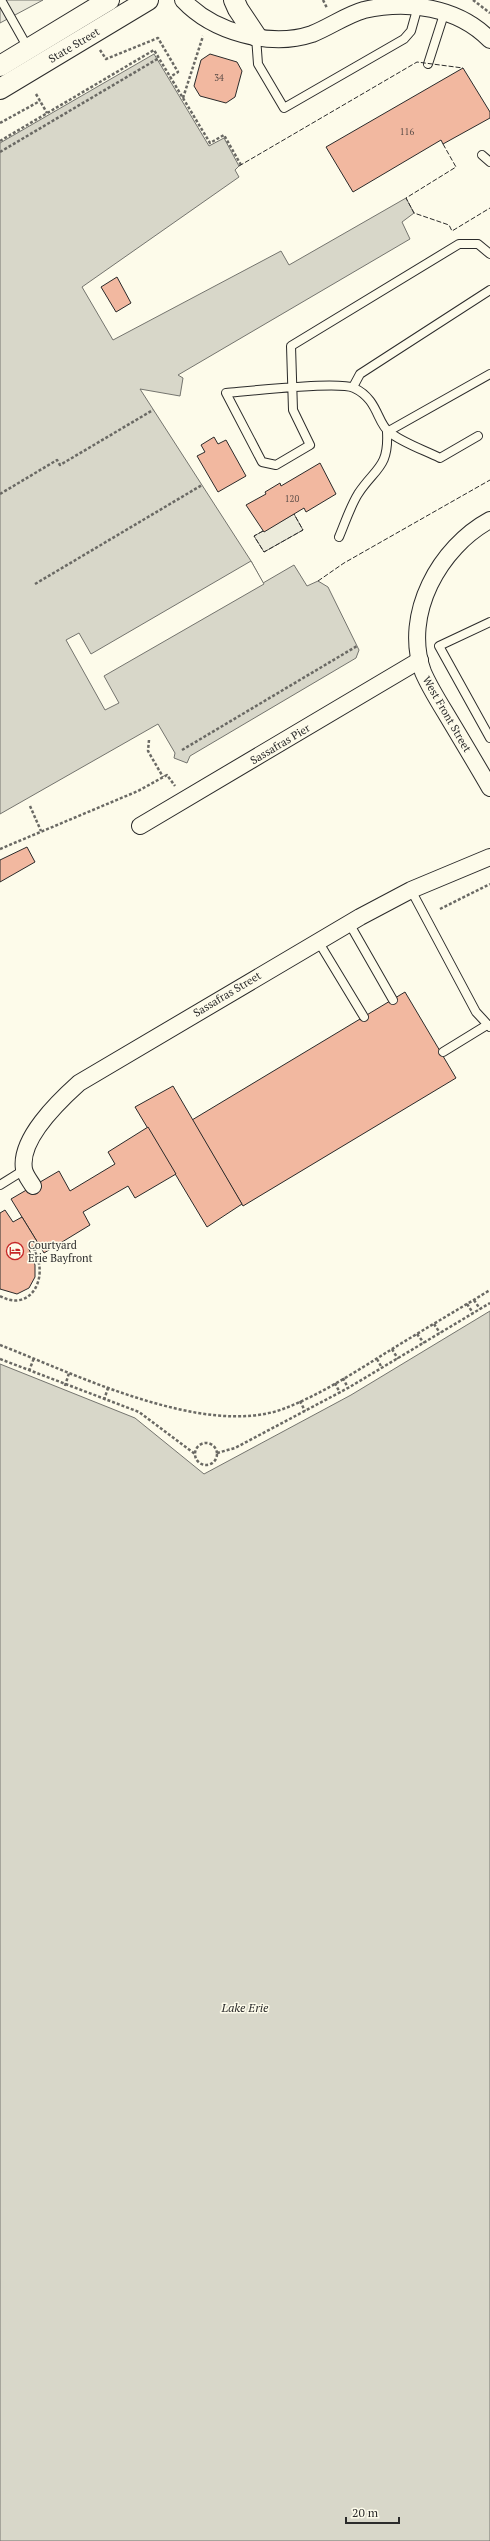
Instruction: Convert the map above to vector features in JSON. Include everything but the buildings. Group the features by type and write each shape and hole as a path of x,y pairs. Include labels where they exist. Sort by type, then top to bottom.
{"street":[{"name":"State Street","path":"0,66 109,0"},
{"name":"State Street","path":"0,89 148,0"},
{"path":"183,0 197,12 219,26 232,31 274,39 312,34 363,10 380,5 419,4 445,11 473,26 490,40"},
{"path":"234,0 238,9 256,36"},
{"name":"West Front Street","path":"490,520 464,536 436,571 426,593 420,617 418,641 420,660 429,684 490,788"},
{"name":"Sassafras Pier","path":"140,826 420,660"},
{"name":"Sassafras Street","path":"24,1170 25,1157 29,1142 63,1098 80,1083 349,923 411,890 490,857"},
{"path":"24,1170 33,1186"}],"lane":[{"path":"1,0 28,48"},
{"path":"256,36 258,64 284,108 404,39 411,31 419,4"},
{"path":"428,64 445,11"},
{"path":"482,155 490,162"},
{"path":"339,537 358,494 382,466 388,450 387,432 375,406 353,387 335,386 290,388 226,393 262,462 276,465 310,445 293,410 290,388 291,346 459,244 478,244 490,254"},
{"path":"353,387 360,374 490,290"},
{"path":"387,432 490,374"},
{"path":"387,432 440,458 478,436"},
{"path":"490,622 439,646 490,738"},
{"path":"411,890 476,1012 488,1026 443,1052"},
{"path":"349,923 393,1000"},
{"path":"318,941 364,1017"},
{"path":"0,1185 24,1170"}],"path":[{"path":"323,0 327,8"},
{"path":"473,0 490,13"},
{"path":"183,98 204,36"},
{"path":"99,48 106,59 158,38 178,72 170,77"},
{"path":"0,141 154,50 210,143 224,135 241,164"},
{"path":"0,152 159,58"},
{"path":"36,94 47,113"},
{"path":"0,123 40,101"},
{"path":"0,494 57,460 60,465 153,410"},
{"path":"35,584 202,485"},
{"path":"182,750 357,646"},
{"path":"149,740 148,751 163,777"},
{"path":"0,849 138,791 167,775 175,786"},
{"path":"30,806 41,831"},
{"path":"440,909 490,884"},
{"path":"0,1296 9,1300 16,1299 35,1290 41,1276 41,1267 34,1250 40,1247"},
{"path":"0,1345 108,1388 163,1405 234,1415 283,1409 300,1401 377,1359 490,1290"},
{"path":"474,1300 480,1310"},
{"path":"217,1453 235,1448 348,1388 490,1303"},
{"path":"467,1304 473,1313"},
{"path":"434,1324 440,1333"},
{"path":"418,1334 424,1343"},
{"path":"392,1349 398,1359"},
{"path":"29,1371 34,1358"},
{"path":"0,1359 65,1386 104,1400 110,1400 144,1415 195,1454 200,1462 209,1464 216,1458 217,1453 216,1448 208,1442 199,1445 195,1454"},
{"path":"377,1359 382,1368"},
{"path":"65,1386 69,1373"},
{"path":"343,1378 348,1388"},
{"path":"335,1383 340,1392"},
{"path":"104,1400 108,1388"},
{"path":"300,1401 305,1411"}],"shaded area":[{"path":"0,0 43,0 0,23"},
{"path":"294,514 303,530 264,552 254,536"}],"water":[{"path":"154,54 209,146 224,138 239,166 235,170 239,177 82,287 113,340 281,251 289,265 406,198 414,213 402,222 410,239 178,375 183,378 180,396 140,389 251,561 263,583 294,565 307,586 318,581 328,587 359,650 356,658 190,756 187,763 174,758 175,753 158,724 0,814 0,143"},
{"name":"Lake Erie","path":"490,1311 490,2541 0,2541 0,1364 135,1418 204,1474 351,1395"}],"pier":[{"path":"251,561 264,584 104,676 119,703 105,710 66,640 79,633 91,654"}],"fence":[{"path":"239,166 417,62 463,68"},
{"path":"443,144 456,167 406,198 414,213 449,225 452,231 490,208"},
{"path":"318,581 344,563 490,480"},
{"path":"263,531 254,536 264,552 303,530 294,514"}],"place":[{"name":"Courtyard Erie Bayfront","path":"15,1251"}]}
